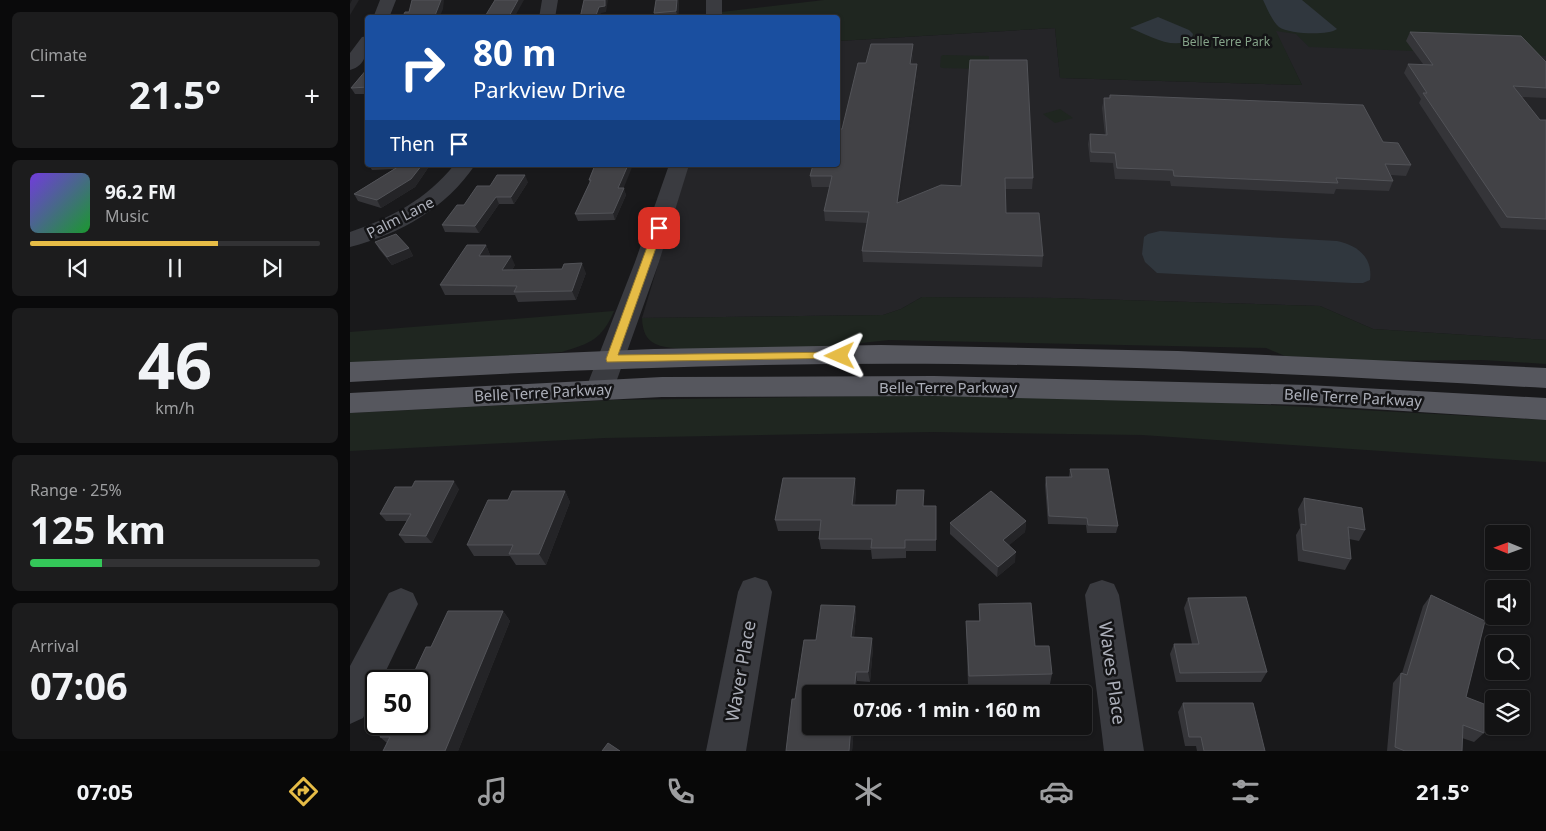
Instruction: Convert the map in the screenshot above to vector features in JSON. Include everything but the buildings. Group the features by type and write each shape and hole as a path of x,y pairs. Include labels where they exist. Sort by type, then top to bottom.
{"main road":[{"name":"Belle Terre Parkway","path":"350,372 611,359 986,356 1288,365 1546,378"},
{"name":"Belle Terre Parkway","path":"350,403 600,388 934,386 1392,398 1546,409"}],"street":[{"path":"382,15 388,0"},
{"path":"548,15 550,0"},
{"path":"714,0 714,15"},
{"path":"350,66 365,45"},
{"name":"Palm Lane","path":"350,240 397,222 427,205 444,191 463,167"},
{"path":"600,388 678,167"},
{"name":"Waver Place","path":"726,751 755,592"},
{"name":"Waves Place","path":"1102,595 1124,751"},
{"path":"350,705 401,604"}],"shaded area":[{"path":"1260,0 1546,0 1546,340 1373,329 1320,306 1057,298 922,297 901,309 883,315 642,318 687,167 840,167 840,41 1055,28 1060,78 1302,85"},
{"path":"1263,0 1302,0 1337,29 1326,33 1299,33 1284,29 1279,27 1274,21"},
{"path":"1158,17 1189,30 1193,34 1192,38 1185,42 1170,43 1130,28"},
{"path":"1160,231 1337,241 1351,246 1362,253 1369,265 1370,280 1363,283 1352,283 1157,273 1145,262 1142,254 1144,237"}],"green space":[{"name":"Belle Terre Park","path":"824,0 1546,0 1546,56 1309,47 1296,34 1276,31 1302,85 1060,78 1055,28 840,41 840,15 721,15 721,12"},
{"path":"941,56 989,56 989,67 983,69 942,68 940,67"},
{"path":"1060,109 1073,118 1055,123 1043,114"},
{"path":"922,297 1057,298 1320,306 1373,329 1546,340 1546,364 1483,360 1368,361 1285,356 1266,348 889,340 815,348 684,349 660,346 649,340 645,334 642,318 883,315 901,309"},
{"path":"614,311 605,328 594,339 581,346 562,352 350,366 350,332"},
{"path":"934,395 1175,400 1546,420 1546,462 1142,435 932,432 605,438 350,451 350,413 613,400"}],"route":[{"path":"659,228 611,359 840,356"}]}
